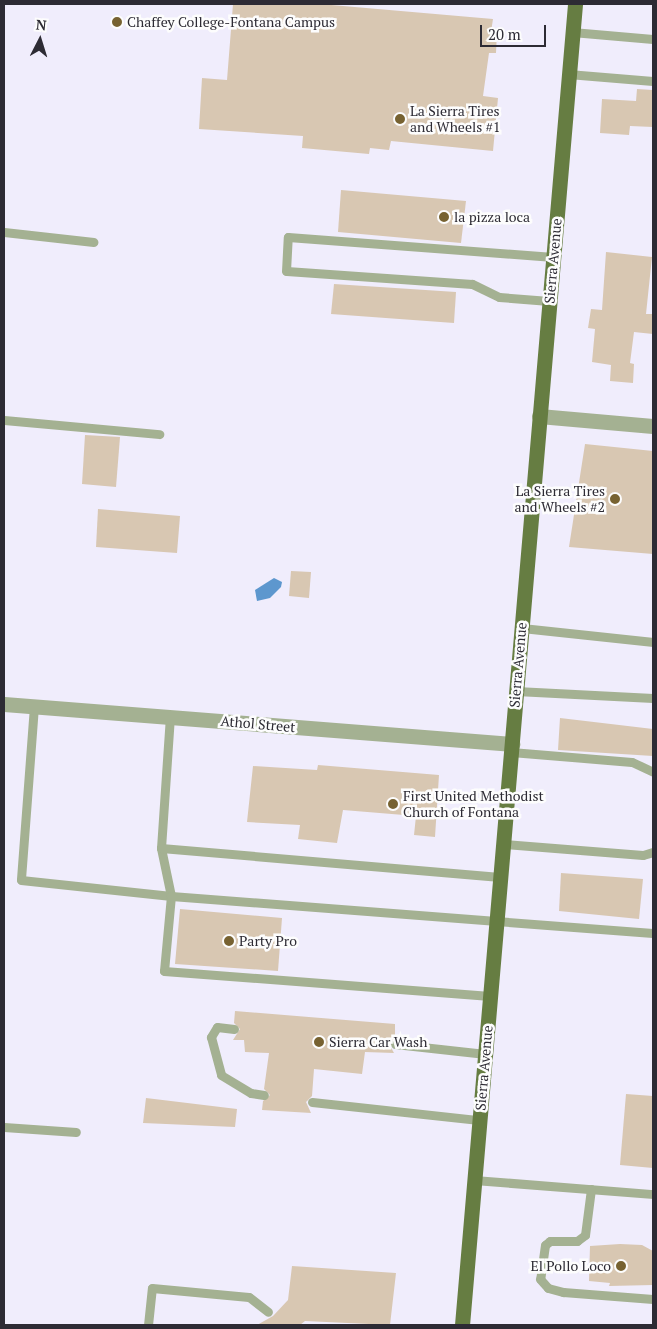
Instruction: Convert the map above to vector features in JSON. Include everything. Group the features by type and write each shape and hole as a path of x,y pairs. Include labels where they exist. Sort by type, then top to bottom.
{"main road":[{"name":"Sierra Avenue","path":"462,1325 575,4"}],"street":[{"path":"539,416 653,426"},
{"name":"Athol Street","path":"4,704 511,748"}],"lane":[{"path":"572,32 653,39"},
{"path":"568,74 653,81"},
{"path":"4,232 93,242"},
{"path":"549,301 499,297 472,284 286,271 288,237 553,257"},
{"path":"4,420 159,434"},
{"path":"522,628 653,642"},
{"path":"516,691 653,698"},
{"path":"34,706 21,880 171,896 653,933"},
{"path":"170,717 161,848 171,896 164,971 490,996"},
{"path":"511,748 632,762 653,772"},
{"path":"503,844 643,855 653,852"},
{"path":"161,848 500,877"},
{"path":"234,1029 217,1027 211,1037 221,1075 251,1093 264,1095"},
{"path":"395,1044 485,1054"},
{"path":"312,1102 479,1120"},
{"path":"4,1127 76,1132"},
{"path":"474,1180 653,1194"},
{"path":"591,1189 585,1235 577,1241 550,1240 545,1245 540,1279 548,1288 563,1292 653,1299"},
{"path":"148,1325 152,1288 249,1297 268,1312"}],"water":[{"path":"274,578 282,582 281,587 270,598 257,601 255,590"}],"building":[{"path":"233,4 320,4 493,19 491,32 497,32 496,53 489,53 483,96 498,98 493,151 391,141 389,150 370,148 369,154 302,148 303,136 199,129 202,78 227,80"},
{"path":"637,89 653,90 653,127 630,126 629,135 600,133 602,99 636,101"},
{"path":"341,190 466,201 461,243 338,232"},
{"path":"606,252 652,257 646,314 653,314 653,334 634,332 630,363 634,364 633,383 610,381 611,365 592,362 595,329 588,328 591,309 602,310"},
{"path":"334,284 456,292 454,323 331,314"},
{"path":"85,435 120,437 116,487 82,484"},
{"name":"La Sierra Tires and Wheels #2","path":"585,444 653,451 653,554 569,547"},
{"path":"98,509 180,516 177,553 96,547"},
{"path":"291,571 311,572 309,598 289,596"},
{"path":"560,718 653,729 653,756 558,750"},
{"name":"First United Methodist Church of Fontana","path":"318,765 439,775 435,837 414,835 416,816 343,810 337,843 298,839 300,825 247,822 253,766 317,770"},
{"path":"561,873 643,879 639,919 559,911"},
{"name":"Party Pro","path":"180,909 282,918 278,971 175,964"},
{"name":"Sierra Car Wash","path":"235,1011 395,1024 395,1038 389,1044 394,1053 365,1052 362,1074 314,1069 312,1096 306,1102 311,1113 262,1110 263,1101 270,1095 264,1089 269,1053 245,1052 244,1040 233,1040 240,1029 234,1023"},
{"path":"626,1094 653,1096 653,1168 620,1165"},
{"path":"146,1098 237,1109 235,1127 143,1123"},
{"name":"El Pollo Loco","path":"642,1245 653,1251 653,1285 609,1286 610,1283 589,1281 590,1246"},
{"path":"292,1266 396,1273 390,1325 305,1321 300,1325 257,1325 273,1316 288,1300"}],"place":[{"name":"Chaffey College-Fontana Campus","path":"117,22"},
{"name":"La Sierra Tires and Wheels #1","path":"400,119"},
{"name":"la pizza loca","path":"444,217"},
{"name":"La Sierra Tires and Wheels #2","path":"615,499"},
{"name":"First United Methodist Church of Fontana","path":"393,804"},
{"name":"Party Pro","path":"229,941"},
{"name":"Sierra Car Wash","path":"319,1042"},
{"name":"El Pollo Loco","path":"621,1266"}]}
